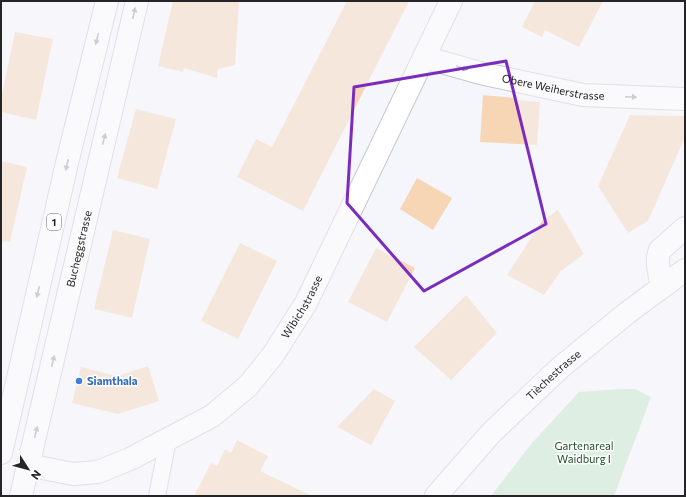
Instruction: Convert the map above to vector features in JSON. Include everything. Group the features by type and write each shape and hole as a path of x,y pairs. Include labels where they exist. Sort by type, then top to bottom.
{"street":[{"name":"1","path":"2,442 107,1"},
{"name":"Bucheggstrasse","path":"21,496 137,1"},
{"name":"Wibichstrasse","path":"28,465 73,474 98,472 130,459 212,416 248,386 273,355 306,302 451,1"},
{"name":"Obere Weiherstrasse","path":"424,57 480,73 583,95 685,99"},
{"path":"662,287 658,255 660,250 685,228"},
{"name":"Tièchestrasse","path":"436,496 492,432 561,367 685,270"}],"lane":[{"path":"157,496 168,440"}],"highlighted area":[{"path":"506,61 546,224 424,291 347,203 354,87"}],"green space":[{"name":"Gartenareal Waidburg I","path":"635,389 651,397 614,496 491,496 532,443 579,392"}],"building":[{"path":"173,1 239,1 235,65 218,69 217,78 184,68 183,72 158,66"},
{"path":"347,1 409,1 303,211 237,177 256,139 272,147"},
{"path":"535,1 603,1 579,47 545,30 542,37 522,27"},
{"path":"15,32 53,39 36,120 1,112 1,99"},
{"path":"483,95 540,102 537,145 480,142"},
{"path":"136,109 176,119 157,189 117,178"},
{"path":"630,115 685,116 685,137 648,221 628,233 598,186"},
{"path":"1,161 27,167 10,242 1,241"},
{"path":"417,178 452,198 433,230 400,209"},
{"path":"558,210 584,254 561,271 544,295 507,275 542,221"},
{"path":"113,230 150,239 132,318 94,309"},
{"path":"240,243 277,261 238,339 201,321"},
{"path":"376,248 415,268 387,322 348,302"},
{"path":"466,295 497,333 451,380 414,347"},
{"path":"148,366 159,401 118,414 72,403 81,367 117,376"},
{"path":"374,389 395,401 371,445 337,427"},
{"path":"237,440 268,456 260,471 312,496 194,496 211,463 217,466 225,449 231,453"}],"place":[{"name":"Siamthala","path":"79,381"}]}
